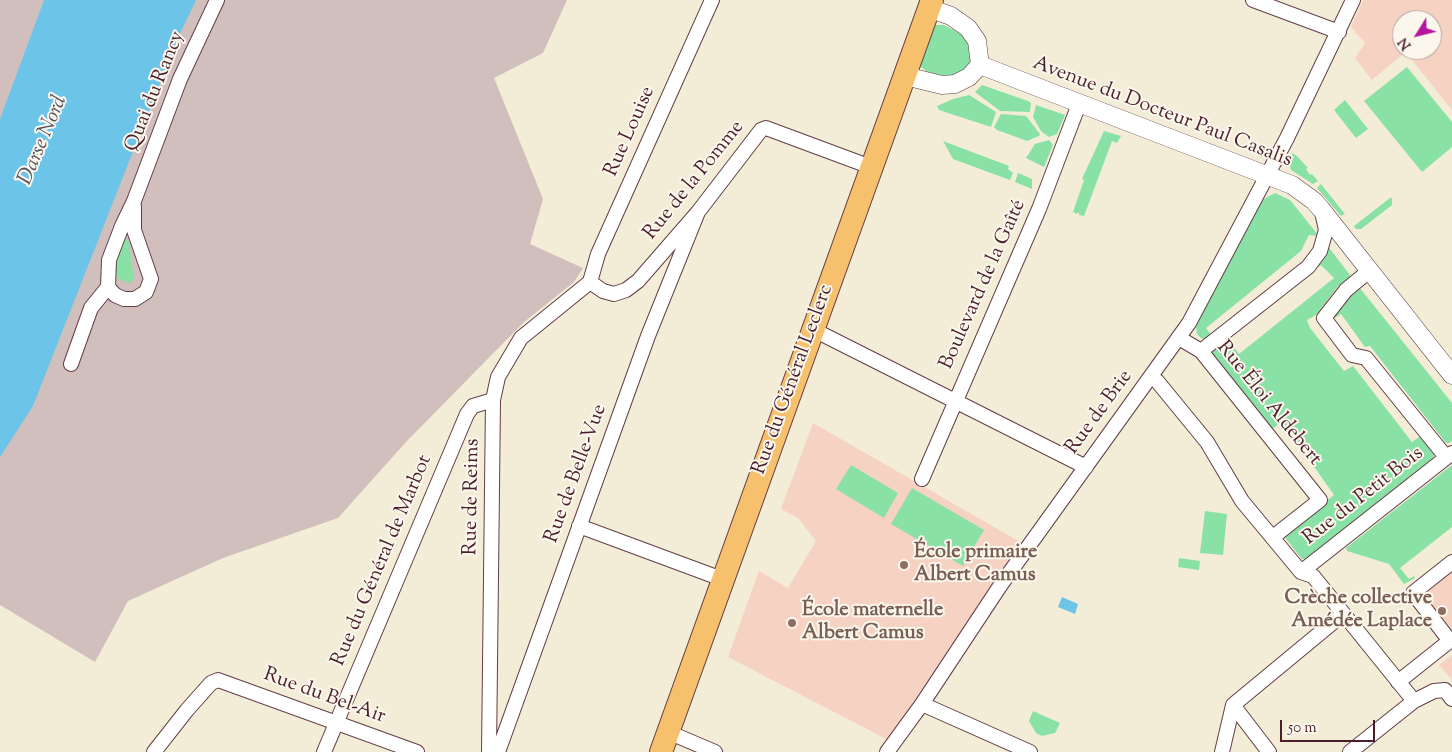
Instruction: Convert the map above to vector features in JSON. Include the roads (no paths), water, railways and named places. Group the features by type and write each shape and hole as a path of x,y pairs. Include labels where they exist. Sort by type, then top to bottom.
{"main road":[{"name":"Rue du Général Leclerc","path":"664,742 930,4"}],"street":[{"name":"Quai du Rancy","path":"134,201 134,230 151,279 146,292 135,299 124,299 115,295 108,287 109,260 134,201 180,79 217,0"},
{"name":"Rue Louise","path":"590,282 598,254 712,0"},
{"path":"1253,0 1339,32"},
{"name":"Rue de Brie","path":"887,752 922,704 1000,586 1179,338 1316,80 1353,0"},
{"path":"905,76 942,85 955,84 969,77 980,65 977,41 968,28 952,16 930,4"},
{"name":"Avenue du Docteur Paul Casalis","path":"980,65 1292,185 1314,201 1321,209 1452,374"},
{"name":"Boulevard de la Gaîté","path":"922,479 1039,209 1079,104"},
{"name":"Rue de la Pomme","path":"590,282 603,291 614,294 626,290 638,281 698,212 756,134 766,128 871,167"},
{"path":"1201,351 1308,268 1320,251 1326,230 1321,209"},
{"name":"Rue de Belle-Vue","path":"498,752 648,336 698,212"},
{"path":"1369,271 1346,290 1324,318 1352,355 1366,358 1449,455"},
{"name":"Rue de Reims","path":"489,752 493,400 498,377 521,338 590,282"},
{"path":"71,364 91,308 108,287"},
{"path":"812,329 1086,467"},
{"name":"Rue Éloi Aldebert","path":"1179,338 1201,351 1320,500 1273,537"},
{"path":"1151,377 1207,442 1242,501 1301,572 1313,576 1414,701"},
{"name":"Rue du Général de Marbot","path":"324,752 467,414 473,406 493,400"},
{"name":"Rue du Petit Bois","path":"1301,572 1449,455"},
{"path":"579,526 722,578"},
{"path":"1398,682 1451,640 1413,593 1452,562"},
{"path":"1222,752 1232,705 1343,614"},
{"name":"Rue du Bel-Air","path":"154,752 187,710 211,683 218,680 418,752"},
{"path":"1350,752 1414,701 1434,691 1445,690 1452,699"},
{"path":"922,704 1030,752"},
{"path":"1232,705 1269,752"},
{"path":"664,742 715,752"}],"water":[{"name":"Darse Nord","path":"44,0 196,0 176,42 33,406 0,457 0,119"},
{"path":"1062,597 1078,604 1075,614 1058,607"}],"place":[{"name":"École primaire Albert Camus","path":"904,565"},
{"name":"Crèche collective Amédée Laplace","path":"1442,611"},
{"name":"École maternelle Albert Camus","path":"792,623"}]}
